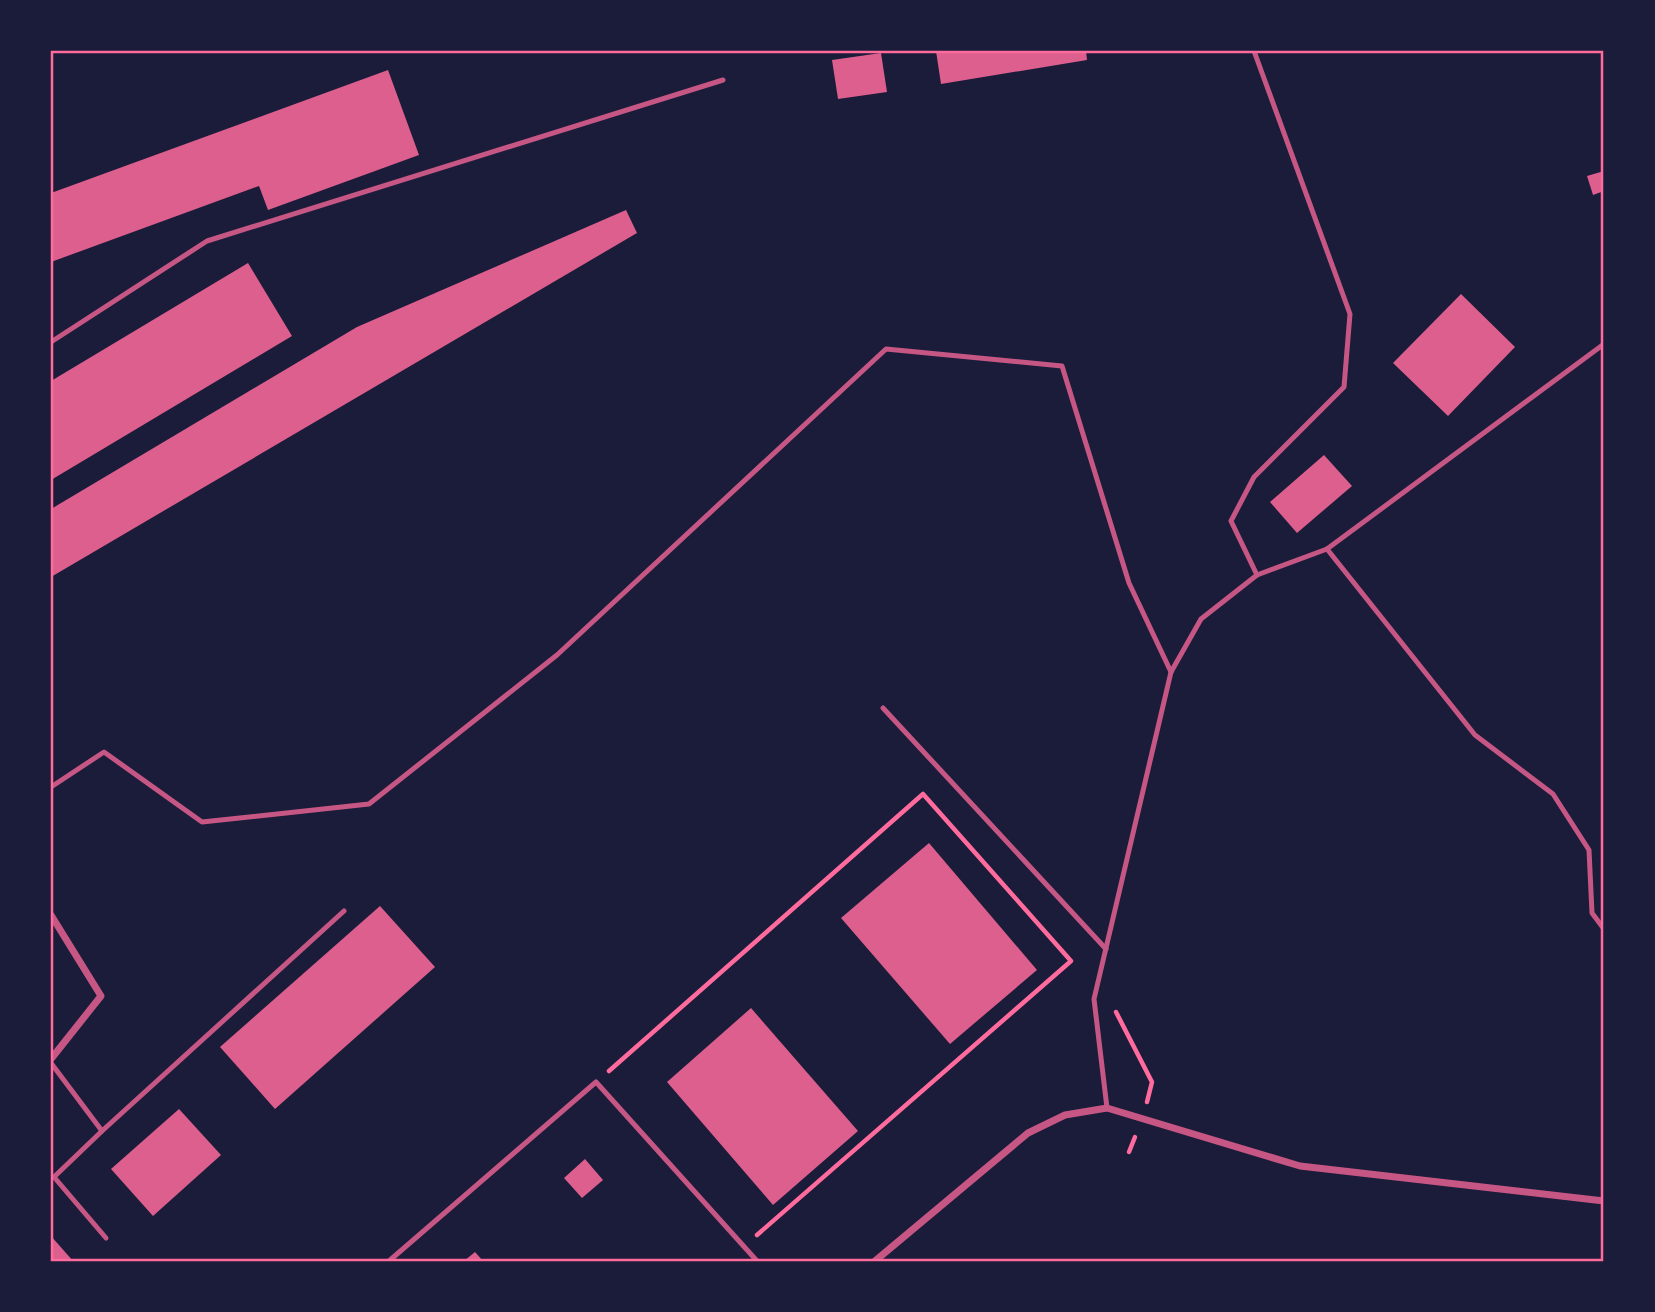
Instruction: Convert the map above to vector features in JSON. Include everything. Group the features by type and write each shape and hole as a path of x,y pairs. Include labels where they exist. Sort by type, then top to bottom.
{"street":[{"path":"51,915 101,996 51,1061"},
{"path":"875,1261 1028,1133 1065,1115 1107,1108 1300,1166 1604,1202"}],"lane":[{"path":"1254,51 1350,314 1344,387 1254,477 1230,521 1257,575"},
{"path":"51,342 207,241 723,80"},
{"path":"1107,1108 1094,999 1171,672 1201,619 1257,575 1327,549 1604,344"},
{"path":"51,787 104,752 202,822 369,804 557,655 886,349 1062,366 1129,583 1171,672"},
{"path":"1327,549 1475,735 1553,794 1590,850 1592,913 1604,929"},
{"path":"883,708 1106,948"},
{"path":"106,1238 54,1177 344,911"},
{"path":"51,1061 102,1131"},
{"path":"389,1261 596,1082 757,1261"}],"path":[{"path":"596,1082 923,794 1071,961 1102,969"},
{"path":"744,1247 1071,961"},
{"path":"1110,1000 1152,1082 1129,1152"}],"building":[{"path":"936,51 1086,51 1087,60 941,84"},
{"path":"881,53 887,92 838,99 832,60"},
{"path":"388,70 419,155 268,210 259,186 51,262 51,193"},
{"path":"1604,171 1604,191 1593,195 1587,176"},
{"path":"626,210 637,233 51,577 51,509 357,327"},
{"path":"248,263 292,336 51,480 51,381"},
{"path":"1461,294 1515,347 1448,416 1393,363"},
{"path":"1324,455 1352,486 1297,533 1270,502"},
{"path":"929,843 1037,970 950,1044 841,918"},
{"path":"380,906 435,967 275,1109 220,1047"},
{"path":"751,1008 858,1131 773,1205 667,1082"},
{"path":"179,1109 221,1155 153,1216 111,1169"},
{"path":"585,1159 603,1180 582,1198 564,1178"},
{"path":"51,1236 73,1261 51,1261"},
{"path":"475,1252 483,1261 464,1261"}]}
